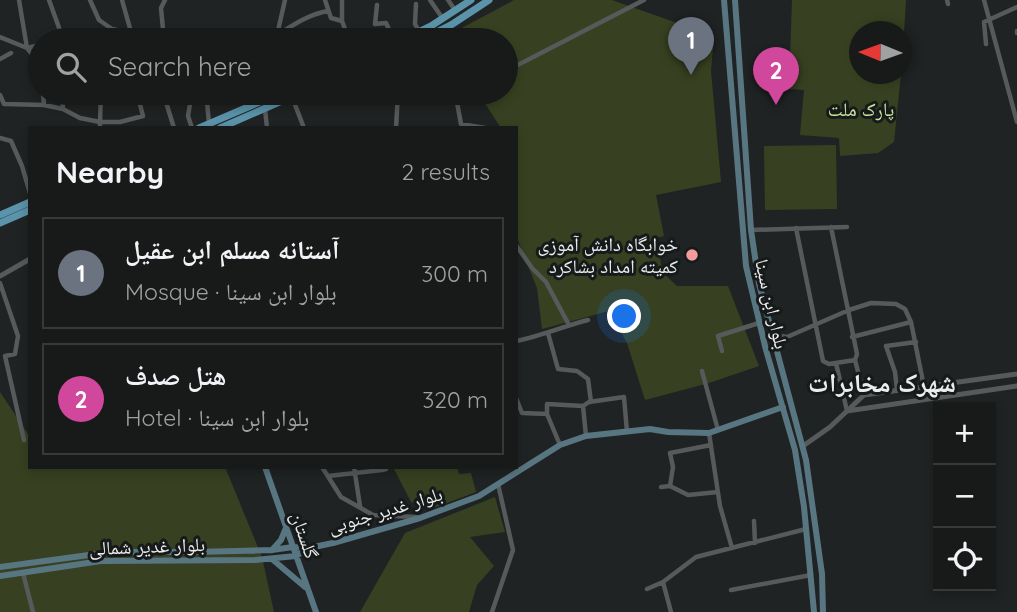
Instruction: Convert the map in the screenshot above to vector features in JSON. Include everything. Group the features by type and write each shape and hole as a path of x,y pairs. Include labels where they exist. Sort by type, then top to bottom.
{"main road":[{"path":"431,28 471,0"},
{"path":"443,28 489,0"},
{"name":"بلوار ابن سینا","path":"724,0 746,266 759,323 795,450 814,612"},
{"name":"بلوار ابن سینا","path":"734,0 751,230 759,284 803,446 813,504 823,612"},
{"path":"203,126 253,105"},
{"path":"224,126 272,105"},
{"path":"0,215 28,203"},
{"path":"0,223 28,211"},
{"name":"بلوار غدیر جنوبی","path":"293,547 309,548 333,543 420,518 479,496 560,445 586,436 650,429 709,433 783,407"},
{"path":"795,450 803,446"},
{"name":"گلستان","path":"266,469 316,612"},
{"path":"272,550 281,540 286,528"},
{"name":"بلوار غدیر شمالی","path":"0,567 111,552 272,550 293,547"},
{"name":"بلوار غدیر جنوبی","path":"296,556 309,548"},
{"name":"بلوار غدیر شمالی","path":"0,576 101,561 272,559 296,556"},
{"path":"272,559 307,589"}],"street":[{"path":"19,0 27,48"},
{"path":"49,0 59,28"},
{"path":"90,0 99,20 111,28"},
{"path":"121,0 129,28"},
{"path":"279,28 285,0"},
{"path":"325,0 331,18 342,21"},
{"path":"342,0 345,28"},
{"path":"430,0 443,19"},
{"path":"448,0 456,11"},
{"path":"518,65 644,0"},
{"path":"984,0 1017,122"},
{"path":"986,44 984,22 1015,7 1013,0"},
{"path":"163,1 163,28"},
{"path":"416,4 417,28"},
{"path":"377,5 375,24 386,23 388,28"},
{"path":"290,28 303,19 328,12"},
{"path":"0,37 27,48"},
{"path":"0,59 12,53"},
{"path":"0,94 4,104 28,105"},
{"path":"44,105 63,109 100,125 116,125 143,116 140,105"},
{"path":"63,105 63,109"},
{"path":"100,125 101,105"},
{"path":"167,105 173,126"},
{"path":"190,105 188,116 191,126"},
{"path":"207,105 209,123"},
{"path":"299,105 304,126"},
{"path":"396,126 397,105"},
{"path":"457,105 460,126"},
{"path":"265,108 267,126"},
{"path":"242,118 244,126"},
{"path":"0,138 11,141 28,186"},
{"path":"831,227 864,395"},
{"path":"751,230 847,227"},
{"path":"796,228 823,360 826,364 855,360"},
{"path":"518,248 546,282 569,325"},
{"path":"0,276 28,260"},
{"path":"0,283 18,336 15,354 5,356 24,440"},
{"path":"773,335 787,337 871,303 896,304 905,309 911,322 924,387"},
{"path":"518,340 589,320"},
{"path":"852,337 911,322"},
{"path":"722,351 718,336 759,323"},
{"path":"548,333 558,369 577,371 588,379 591,402"},
{"path":"897,390 895,372 886,346 916,342"},
{"path":"836,363 847,411"},
{"path":"702,372 718,430"},
{"path":"803,446 830,427 864,395 1017,374"},
{"path":"847,411 1017,386"},
{"path":"560,445 547,414 547,404 583,406 591,402 624,397 626,432"},
{"path":"518,403 522,413 547,414"},
{"path":"583,406 586,436"},
{"path":"709,433 722,516 732,548"},
{"path":"670,486 673,467 670,453 711,445"},
{"path":"323,469 341,497 373,514 420,518"},
{"path":"328,477 354,470 386,469"},
{"path":"354,470 360,507"},
{"path":"492,612 513,550 498,484"},
{"path":"660,487 670,486 688,495 718,492"},
{"path":"754,522 755,543"},
{"path":"648,589 663,582 696,557 806,529"},
{"path":"23,573 33,612"},
{"path":"731,590 811,575"},
{"path":"663,582 671,612"}],"green space":[{"path":"514,0 612,0 714,36 711,71 721,182 656,195 664,236 656,238 663,273 677,286 728,286 759,366 645,400 627,343 609,311 542,329 537,288 518,240 518,126 500,126 486,105 518,105 518,28 462,28"},
{"name":"پارک ملت","path":"792,0 906,0 905,21 849,21 849,84 900,84 894,142 878,153 840,156 839,138 800,135 804,90 789,89"},
{"path":"836,145 837,209 765,210 764,146"},
{"path":"0,392 28,434 28,469 226,469 262,557 274,612 0,612"},
{"path":"394,469 458,469 459,474 471,473 476,492 434,508 411,502"},
{"path":"495,497 505,532 470,537 494,566 477,585 469,612 360,612 405,533"}],"place":[{"name":"آستانه مسلم ابن عقیل","path":"691,75"},
{"name":"هتل صدف","path":"776,105"},
{"name":"خوابگاه دانش آموزی کمیته امداد بشاکرد","path":"692,255"}],"district":[{"name":"شهرک مخابرات","path":"882,383"}]}
